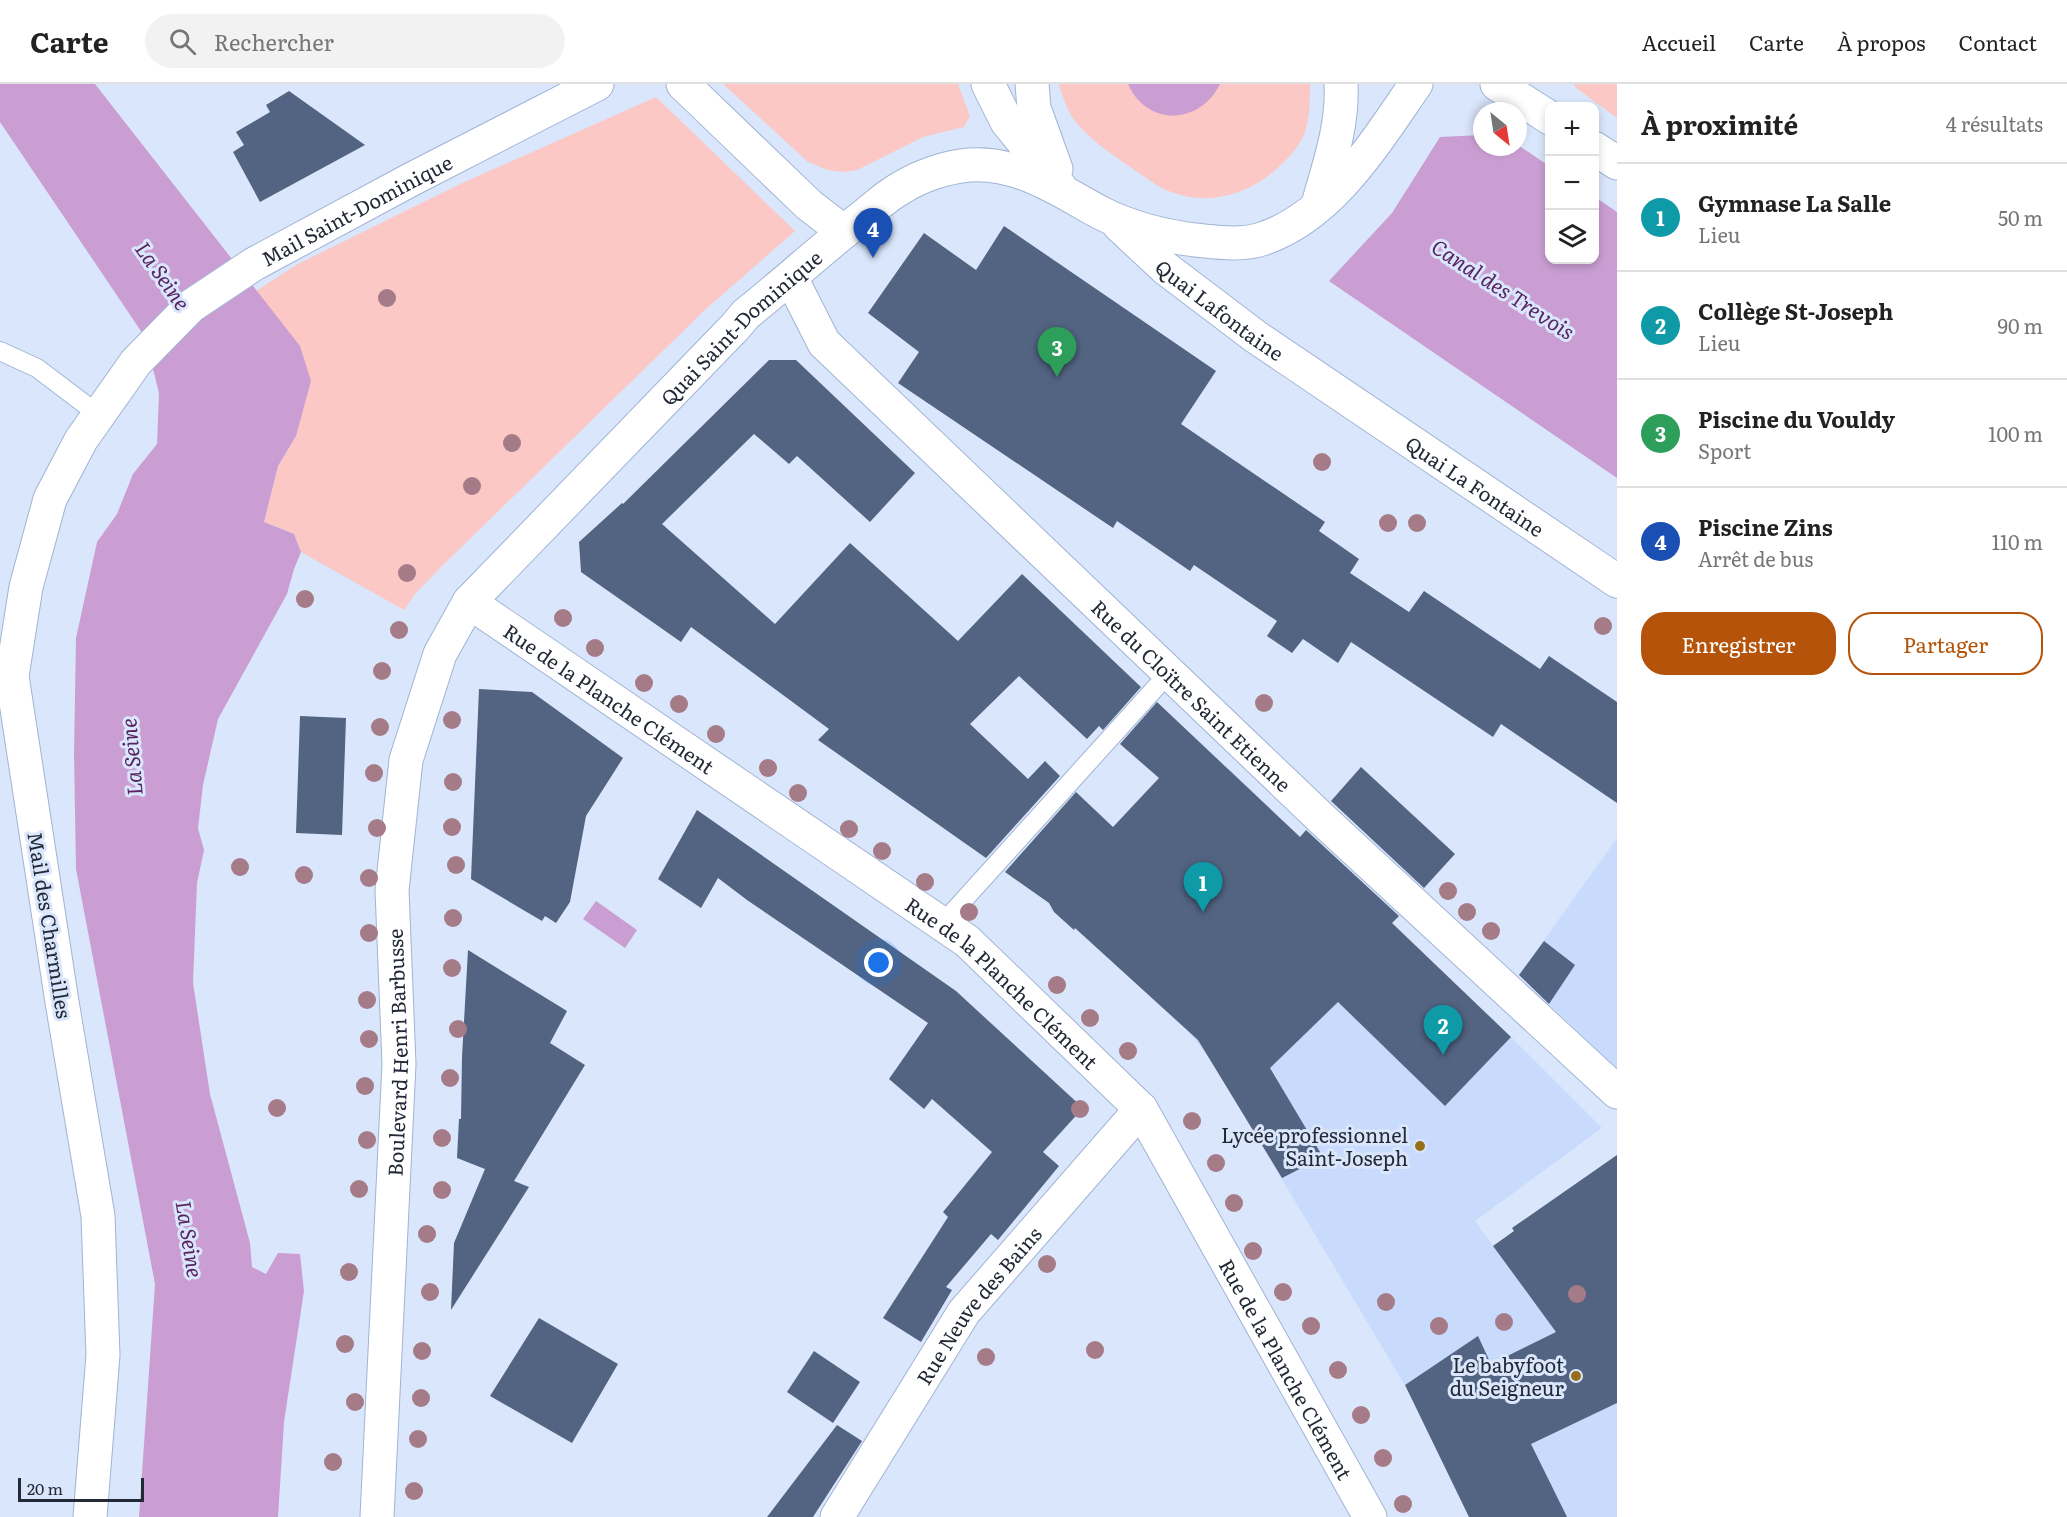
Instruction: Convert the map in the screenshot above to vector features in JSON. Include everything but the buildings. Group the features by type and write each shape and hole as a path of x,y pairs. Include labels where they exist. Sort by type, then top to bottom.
{"main road":[{"name":"Mail Saint-Dominique","path":"136,362 191,306 267,257 597,84"},
{"path":"683,84 809,205 844,232"},
{"path":"988,84 1007,122 1065,193"},
{"path":"1032,84 1034,108 1065,193"},
{"path":"1317,208 1337,137 1342,100 1341,84"},
{"path":"1113,219 1173,237 1227,243 1261,239 1289,226 1317,208 1365,157 1416,84"},
{"path":"1497,84 1545,115"},
{"path":"1599,151 1617,163"},
{"name":"Quai Saint-Dominique","path":"469,602 746,314 900,188 934,172 970,165 1004,168 1038,178 1113,219"},
{"name":"Quai Lafontaine","path":"1113,219 1166,268 1220,311 1334,390"},
{"name":"Rue du Cloïtre Saint Etienne","path":"790,278 824,343 1168,674 1617,1092"},
{"name":"Mail des Charmilles","path":"90,1517 103,1355 98,1216 6,674 26,587 50,499 81,440 136,362"},
{"name":"Quai La Fontaine","path":"1334,390 1617,581"},
{"name":"Rue de la Planche Clément","path":"469,602 967,941 1141,1109 1370,1517"},
{"name":"Boulevard Henri Barbusse","path":"377,1517 399,1064 392,890 406,760 440,654 469,602"},
{"name":"Rue Neuve des Bains","path":"837,1517 964,1312 1141,1109"}],"lane":[{"path":"0,351 37,368 99,415"},
{"path":"942,924 1168,674"}],"shaded area":[{"path":"723,84 958,84 970,116 964,127 923,137 857,170 843,172 828,170 808,162"},
{"path":"1059,84 1310,84 1309,112 1300,143 1284,162 1261,181 1220,197 1191,197 1162,188 1092,139 1073,117"},
{"path":"1574,84 1617,84 1617,118 1599,105 1599,102 1595,102"},
{"path":"656,97 795,231 707,308 444,564 415,594 404,610 301,552 294,534 264,522 278,466 296,436 269,308 256,291 298,264 460,184"},
{"name":"Lycée professionnel Saint-Joseph","path":"1227,767 1511,1037 1602,1128 1475,1221 1531,1299 1617,1238 1617,1517 1469,1517 1406,1387 1212,1062 1189,1032 1075,928"},
{"path":"1617,838 1617,1069 1519,975"}],"water":[{"name":"La Seine","path":"0,84 95,84 300,346 311,381 296,436 278,466 264,522 294,534 301,552 287,594 218,719 203,785 198,828 204,850 197,883 193,983 210,1094 250,1243 252,1267 266,1274 278,1253 300,1254 304,1291 284,1422 278,1517 139,1517 155,1284 76,869 74,754 76,638 97,542 117,514 133,474 157,444 159,393 145,337 0,122"},
{"path":"1128,84 1220,84 1211,98 1200,107 1174,116 1160,114 1148,108 1137,98"},
{"name":"Canal des Trevois","path":"1473,135 1473,156 1527,156 1527,151 1545,163 1545,264 1599,264 1599,200 1617,212 1617,478 1329,281 1392,213 1440,137"},
{"path":"596,901 637,930 625,948 583,919"}],"place":[{"name":"Piscine Zins","path":"873,258"},
{"name":"Piscine du Vouldy","path":"1057,377"},
{"name":"Gymnase La Salle","path":"1203,912"},
{"name":"Collège St-Joseph","path":"1443,1055"},
{"name":"Lycée professionnel Saint-Joseph","path":"1420,1146"},
{"name":"Le babyfoot du Seigneur","path":"1576,1376"}]}
